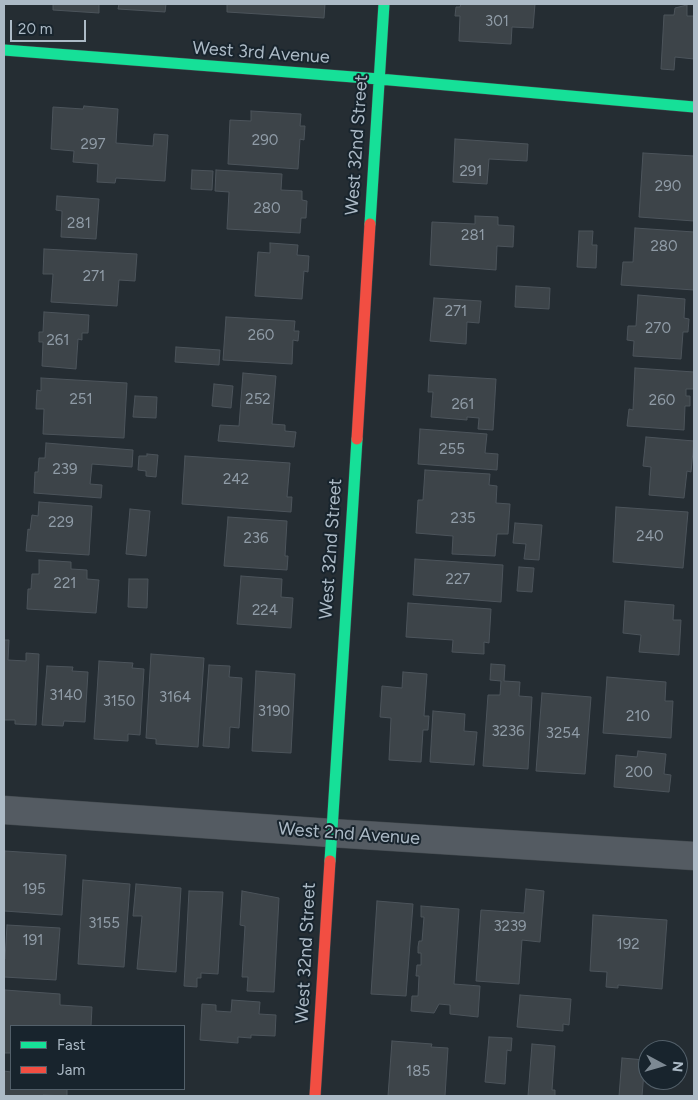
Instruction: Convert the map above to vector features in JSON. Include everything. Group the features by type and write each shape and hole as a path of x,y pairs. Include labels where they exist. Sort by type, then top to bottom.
{"street":[{"name":"West 32nd Street","path":"315,1096 384,4"},
{"name":"West 3rd Avenue","path":"4,50 694,106"},
{"name":"West 2nd Avenue","path":"4,810 331,834 694,856"}],"building":[{"path":"53,4 99,4 99,13 53,10"},
{"path":"119,4 166,4 165,12 118,9"},
{"path":"227,4 325,4 324,18 227,12"},
{"path":"461,4 535,4 533,28 512,27 511,44 459,41 460,16 455,16 456,7 460,7"},
{"path":"687,5 687,16 694,16 694,59 675,57 674,70 661,69 664,15 674,15 675,8"},
{"path":"84,106 118,109 116,143 153,146 154,134 168,135 165,181 116,178 115,183 97,182 98,164 73,162 74,151 51,149 53,107 83,109"},
{"path":"251,111 301,114 300,126 305,126 304,140 300,139 298,169 228,164 230,120 251,121"},
{"path":"455,139 528,144 527,161 489,159 487,184 453,182"},
{"path":"643,153 694,156 694,221 639,217"},
{"path":"192,170 213,171 212,190 191,189"},
{"path":"216,170 282,174 281,190 302,191 302,200 307,201 306,218 301,218 300,233 227,229 229,192 215,191"},
{"path":"57,196 99,199 96,239 61,237 62,211 56,210"},
{"path":"475,216 498,217 498,225 514,226 513,247 497,246 496,270 430,265 432,222 475,224"},
{"path":"635,228 694,232 694,290 621,285 623,262 633,262"},
{"path":"579,231 593,231 592,245 597,245 596,268 577,267"},
{"path":"270,243 298,245 297,255 309,256 308,272 304,271 302,299 255,296 258,252 270,253"},
{"path":"44,249 137,254 135,281 119,280 117,306 51,302 53,274 43,274"},
{"path":"516,286 550,288 549,309 515,307"},
{"path":"638,295 685,299 684,318 689,319 688,332 683,332 681,359 633,356 634,341 627,340 628,326 636,326"},
{"path":"434,298 481,301 479,323 467,322 466,344 430,341"},
{"path":"44,312 89,315 88,333 82,333 82,340 78,339 76,369 42,366 43,342 39,342 39,332 43,332"},
{"path":"226,317 295,321 294,331 299,331 298,341 293,340 292,364 223,360"},
{"path":"176,347 220,350 219,365 175,362"},
{"path":"635,368 694,372 694,389 686,389 686,396 690,396 690,406 685,406 684,430 627,426 629,409 633,410"},
{"path":"243,373 276,376 272,424 285,425 285,431 296,432 294,447 218,441 220,425 239,426"},
{"path":"429,375 496,379 493,430 478,429 479,418 467,417 467,420 431,417 433,392 428,392"},
{"path":"41,378 127,383 124,438 43,434 44,409 36,409 37,390 41,391"},
{"path":"214,384 233,386 231,408 212,406"},
{"path":"135,396 157,397 156,418 133,417"},
{"path":"420,429 487,434 485,453 498,454 497,470 418,464"},
{"path":"646,437 694,441 691,472 687,471 684,498 649,495 651,467 643,466"},
{"path":"46,443 133,450 132,467 92,464 90,484 102,485 101,498 34,493 35,472 38,472 39,458 45,458"},
{"path":"147,454 158,455 156,477 146,476 146,471 138,470 139,456 147,456"},
{"path":"185,456 290,463 287,497 292,497 291,512 182,504"},
{"path":"425,470 490,474 489,485 497,486 496,503 510,504 508,534 497,534 495,556 452,554 453,536 416,533 418,500 423,500"},
{"path":"39,502 92,506 89,555 26,551 28,529 30,530 32,515 38,516"},
{"path":"616,507 688,512 683,568 613,562"},
{"path":"130,509 150,511 146,556 126,554"},
{"path":"228,517 287,521 285,556 288,556 287,570 224,566"},
{"path":"515,523 542,525 539,560 524,559 526,544 513,543"},
{"path":"415,559 503,565 501,602 413,595"},
{"path":"39,560 71,562 71,569 87,570 87,579 99,580 96,613 27,609 28,589 31,589 32,574 39,574"},
{"path":"519,567 534,568 532,592 517,591"},
{"path":"241,576 282,579 281,597 293,598 291,628 237,624"},
{"path":"129,579 148,579 147,608 128,607"},
{"path":"625,601 674,605 673,620 681,620 679,655 639,652 641,635 623,633"},
{"path":"408,603 491,609 489,643 484,642 484,654 452,652 453,640 406,637"},
{"path":"4,640 9,640 8,660 26,661 26,653 39,654 36,725 15,724 15,720 4,720"},
{"path":"151,654 204,658 198,747 156,744 156,739 146,738"},
{"path":"99,661 133,663 132,668 144,669 140,735 128,734 128,741 94,739"},
{"path":"491,664 505,665 504,681 520,682 519,696 532,697 528,769 483,766 488,695 500,695 501,681 490,680"},
{"path":"209,665 230,666 229,677 242,678 239,728 230,727 229,748 203,746"},
{"path":"47,666 73,667 72,671 88,672 85,722 64,721 63,726 42,725"},
{"path":"256,671 295,674 291,753 252,751"},
{"path":"403,672 427,674 424,716 429,716 428,730 423,730 421,762 389,760 391,718 380,717 382,686 402,688"},
{"path":"607,677 666,682 665,701 673,701 671,738 603,733"},
{"path":"542,693 591,697 585,774 536,771"},
{"path":"433,711 465,714 464,731 477,732 474,765 430,762"},
{"path":"638,751 666,754 664,774 671,775 669,792 614,787 616,755 637,757"},
{"path":"5,851 66,855 62,915 4,911"},
{"path":"83,880 130,884 124,967 78,964"},
{"path":"136,884 181,888 176,972 137,969 142,916 133,916"},
{"path":"526,889 544,891 540,942 522,940 519,984 476,981 481,910 524,913"},
{"path":"189,891 223,892 218,974 201,973 201,978 197,978 197,987 184,986"},
{"path":"242,891 279,898 274,992 247,991 248,977 242,977 245,926 240,925"},
{"path":"377,901 413,904 406,996 371,994"},
{"path":"421,906 459,909 454,984 480,986 478,1017 450,1014 450,1005 439,1004 434,1013 411,1011 412,996 418,996 419,976 416,976 417,965 421,965 421,953 418,953 418,947 419,941 422,941 424,917 421,917"},
{"path":"593,915 667,920 662,989 618,985 618,988 606,987 607,972 590,971"},
{"path":"7,925 60,928 56,980 4,977"},
{"path":"5,990 60,994 60,1005 92,1007 91,1025 10,1025 10,1053 4,1053"},
{"path":"520,995 571,999 569,1025 563,1024 563,1031 517,1027"},
{"path":"232,1000 260,1002 259,1014 276,1015 275,1036 251,1035 251,1038 238,1037 238,1043 200,1040 202,1004 216,1005 216,1011 231,1012"},
{"path":"489,1037 512,1038 511,1051 507,1050 505,1084 485,1082"},
{"path":"392,1041 432,1044 431,1047 448,1048 445,1096 388,1096"},
{"path":"532,1044 555,1046 552,1090 555,1090 555,1096 528,1096"},
{"path":"622,1058 638,1059 638,1090 642,1090 642,1096 619,1096"},
{"path":"4,1071 10,1072 10,1090 67,1090 67,1096 4,1096"}],"traffic: fast":[{"path":"370,224 384,4"},
{"path":"4,50 379,79 694,107"},
{"path":"330,861 357,439"}],"traffic: jam":[{"path":"357,439 370,224"},
{"path":"315,1096 330,861"}]}
